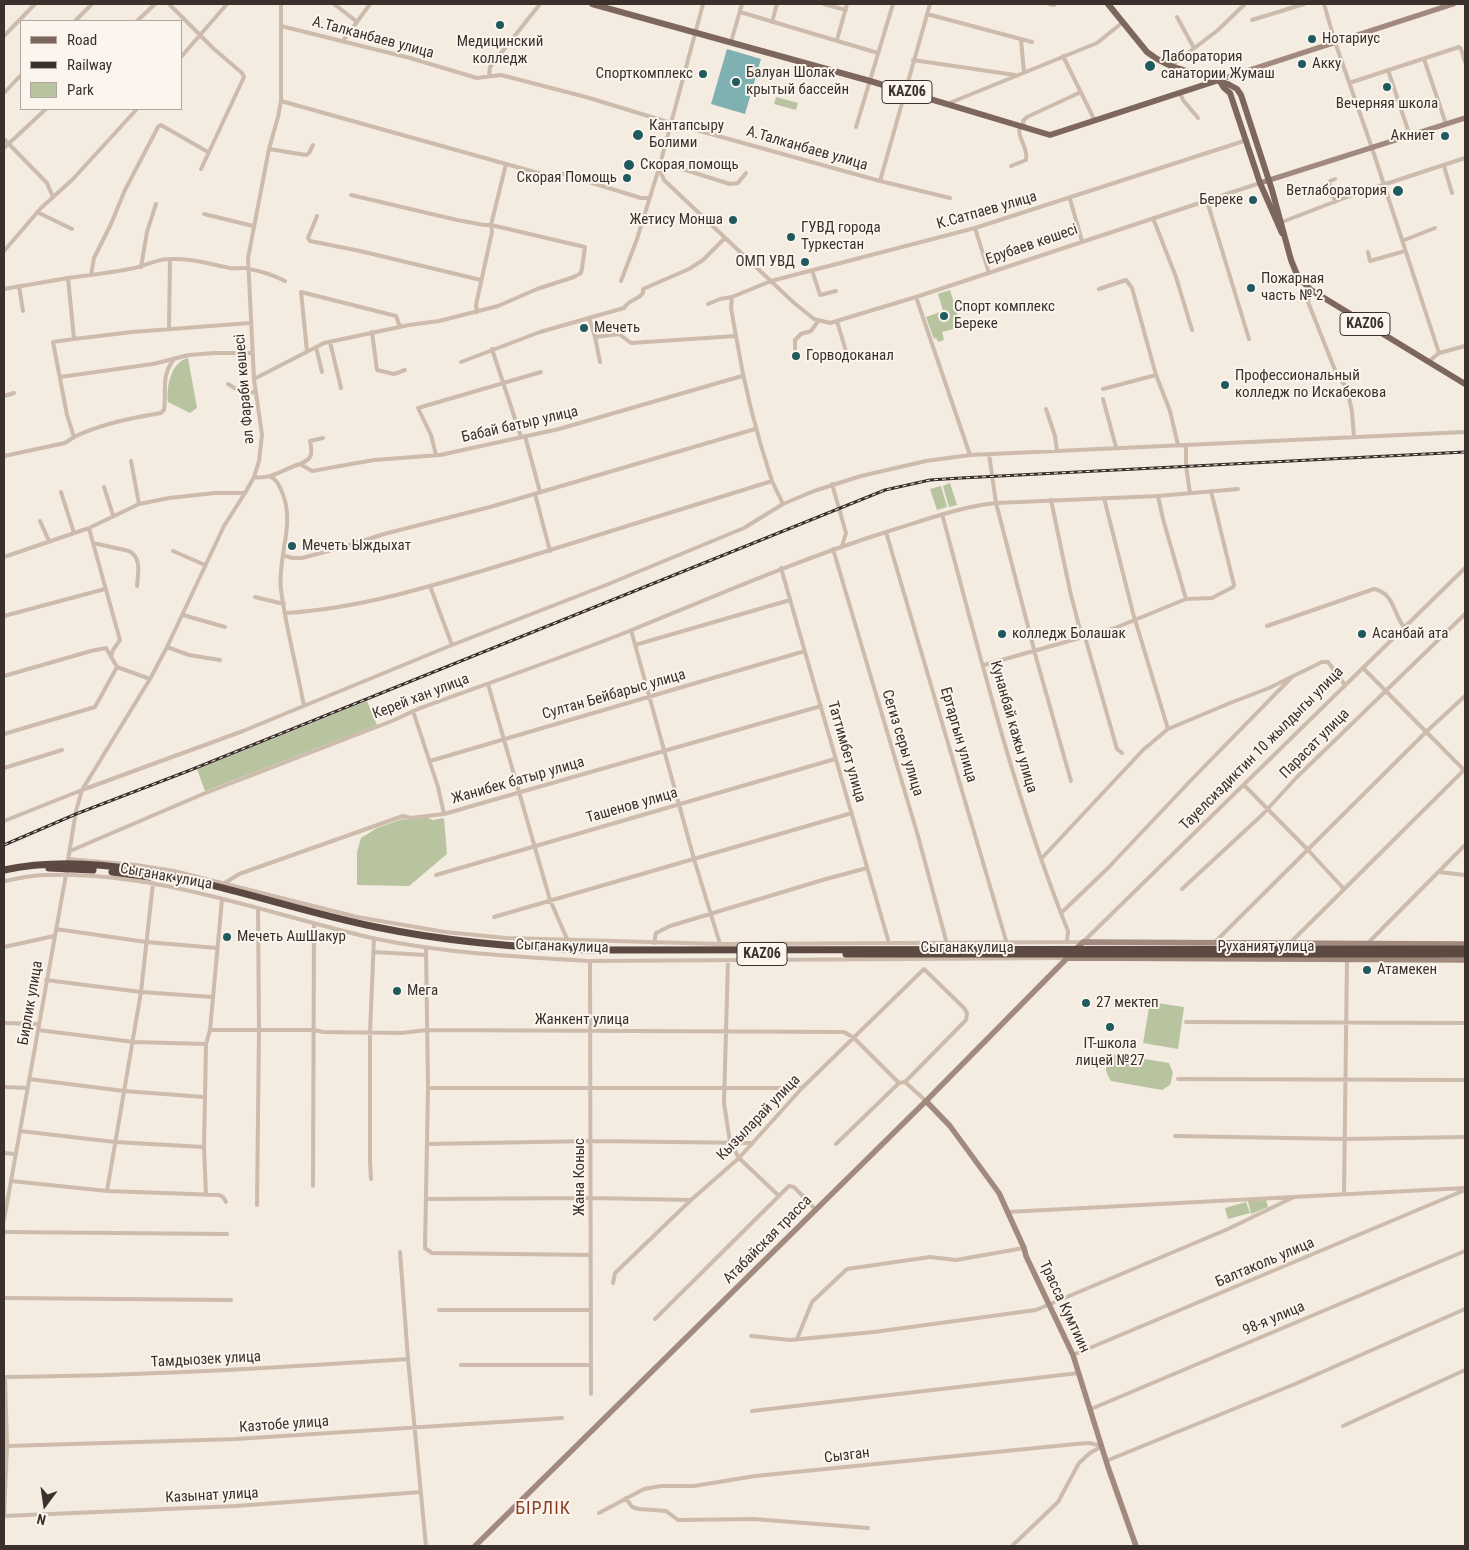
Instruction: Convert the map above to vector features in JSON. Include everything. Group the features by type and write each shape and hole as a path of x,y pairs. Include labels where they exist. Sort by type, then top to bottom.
{"highway":[{"name":"KАZ06","path":"4,870 31,864 135,869 377,928 445,939 510,946 594,950 1072,954 1465,954"},
{"name":"KАZ06","path":"4,875 32,869 67,866"},
{"name":"KАZ06","path":"1072,954 1465,949"}],"main road":[{"name":"KАZ06","path":"592,4 870,81 1050,134 1219,80"},
{"path":"1219,80 1453,4"},
{"name":"KАZ06","path":"1111,5 1147,52 1157,59 1171,66 1219,80 1233,86 1241,95 1282,222 1286,244"},
{"name":"KАZ06","path":"1219,80 1230,93 1260,183 1298,276 1311,290 1465,384"},
{"name":"Ерубаев көшесі","path":"1260,183 1465,118"},
{"name":"Руханият улица","path":"1083,942 1465,944"},
{"name":"Тауелсиздиктин 10 жылдыгы улица","path":"1072,954 1083,942"},
{"name":"Руханият улица","path":"1072,954 1465,960"},
{"name":"Атабайская трасса","path":"475,1546 926,1101 1072,954"},
{"name":"Трасса Кумтиин","path":"926,1101 950,1126 999,1193 1026,1256 1073,1355 1106,1461 1136,1546"}],"street":[{"path":"4,36 35,4"},
{"path":"76,20 92,4"},
{"path":"138,20 155,4"},
{"path":"169,4 244,77 201,169"},
{"path":"182,56 227,4"},
{"name":"әл Фараби көшесі","path":"82,790 150,679 183,615 224,526 254,477 259,461 262,434 254,379 248,258 269,148 281,101 281,4"},
{"path":"334,4 356,21"},
{"path":"342,40 370,4"},
{"path":"489,76 490,67 540,4"},
{"path":"622,281 638,239 659,168 703,4"},
{"path":"731,44 742,4"},
{"path":"772,22 778,4"},
{"path":"824,4 846,10"},
{"path":"837,40 847,4"},
{"path":"856,127 893,4"},
{"path":"880,181 930,4"},
{"path":"1171,66 1218,30 1245,4"},
{"path":"1252,20 1304,4"},
{"path":"1324,4 1439,353"},
{"path":"740,12 878,53"},
{"path":"927,14 1032,42"},
{"path":"1177,17 1194,48"},
{"path":"947,104 1097,43 1123,22"},
{"name":"А.Талканбаев улица","path":"282,26 342,40 477,78 501,75 510,77 880,181 950,198"},
{"path":"1020,40 1024,72"},
{"path":"1349,83 1459,48 1465,62"},
{"path":"1063,56 1095,121"},
{"path":"1424,59 1446,124"},
{"path":"913,60 1016,76"},
{"path":"1388,70 1410,136"},
{"path":"4,93 20,76"},
{"path":"1011,166 1026,160 1027,155 1018,131 1023,121 1027,117 1081,92"},
{"path":"1180,93 1198,118"},
{"path":"281,101 549,176 556,177 563,174 641,198 649,198"},
{"path":"4,148 45,110"},
{"path":"4,251 37,212 73,179 136,110"},
{"path":"91,275 94,258 125,190 158,127 161,126 208,152"},
{"path":"4,139 47,183 53,197"},
{"name":"К.Сатпаев улица","path":"708,304 732,297 771,281 975,228 1070,199 1247,140"},
{"path":"269,148 306,155 310,153 312,145"},
{"path":"1282,222 1465,158"},
{"path":"660,162 730,184 738,183 746,174"},
{"path":"477,312 476,305 492,232 491,225 506,164"},
{"path":"1444,166 1452,193"},
{"path":"659,168 664,180 793,302 814,319 819,320 812,331 801,334 795,340 795,349"},
{"path":"1335,179 1330,181 1329,184 1335,202"},
{"name":"Ерубаев көшесі","path":"819,320 830,323 916,297 1260,183"},
{"path":"254,379 308,350 330,342 400,326 439,321 477,312 498,306 536,289 581,273 585,247 351,195"},
{"path":"1070,199 1082,241"},
{"path":"1207,201 1249,339"},
{"path":"141,267 147,232 156,204"},
{"path":"37,212 72,229"},
{"path":"204,214 253,226"},
{"path":"317,216 309,233 308,238 310,241 481,280"},
{"path":"1153,218 1176,277 1192,330"},
{"path":"975,228 989,273"},
{"path":"1402,241 1435,228"},
{"path":"461,362 540,332 624,308 626,303 641,296 643,289 647,286 682,272 703,260 726,238"},
{"path":"1368,252 1370,261 1405,251"},
{"path":"168,329 170,259"},
{"path":"4,289 130,269 141,267 154,261 170,259 190,259 222,265 228,268 248,268 286,282"},
{"path":"812,270 820,295 836,290"},
{"path":"68,278 74,339"},
{"path":"1099,289 1126,280 1132,288 1156,375 1170,411 1178,445"},
{"path":"20,286 23,311"},
{"path":"1311,290 1308,302 1336,375 1347,388 1352,412 1354,437"},
{"path":"308,350 301,292 396,316 400,326"},
{"path":"732,297 730,308 742,376 755,429 772,481 783,504"},
{"path":"916,297 970,456"},
{"path":"590,318 600,362"},
{"path":"837,321 848,358"},
{"path":"74,437 67,416 53,342 168,329 250,323"},
{"path":"372,332 376,370 394,374 405,370"},
{"path":"595,337 619,334 630,343 736,336"},
{"path":"330,342 341,388"},
{"path":"1428,362 1439,353 1465,346"},
{"path":"316,347 322,372"},
{"path":"492,349 502,383 523,437 538,493 550,551"},
{"path":"60,377 153,364 189,355 252,353"},
{"path":"4,456 65,444 85,432 129,418 161,413 164,410 164,376 167,367 175,358"},
{"path":"436,455 430,435 418,408 541,372"},
{"path":"1102,389 1156,375"},
{"name":"Бабай батыр улица","path":"300,464 312,471 374,460 436,455 559,429 742,376"},
{"path":"228,384 238,390 256,392"},
{"path":"4,396 14,393"},
{"path":"1103,399 1116,447"},
{"path":"1046,409 1055,436 1057,451"},
{"path":"283,556 302,558 320,554 384,534 490,508 755,429"},
{"path":"4,821 82,790 243,731 452,645 606,585 744,528 783,504 832,484 926,461 989,454 1465,432"},
{"path":"254,477 271,477 308,461 311,455 310,441 322,438"},
{"path":"1186,444 1190,493"},
{"path":"989,454 996,503 1034,651 1071,781"},
{"path":"131,461 139,504"},
{"path":"271,477 276,480 281,489 288,511 281,589 304,706"},
{"path":"286,613 321,611 430,586 550,551 772,481"},
{"path":"832,484 846,533 842,546"},
{"path":"104,487 113,515"},
{"name":"Керей хан улица","path":"70,851 203,794 413,711 631,630 781,568 942,514 975,505 996,503 1158,496 1238,489"},
{"path":"984,665 1085,637 1186,600 1212,598 1234,586 1211,491"},
{"path":"62,492 74,533"},
{"path":"4,557 89,528 139,504 169,498 245,493"},
{"path":"1158,496 1186,600"},
{"path":"1104,498 1135,620 1168,729"},
{"path":"1051,500 1080,630 1085,637 1117,749 1122,753"},
{"name":"Кунанбай кажы улица","path":"942,514 1023,805 1068,930 1067,942"},
{"path":"40,521 49,541"},
{"path":"89,528 120,640 113,650 111,657"},
{"name":"Ертаргын улица","path":"886,532 1007,944"},
{"path":"93,543 134,553 138,559 137,586"},
{"name":"Сегиз серы улица","path":"833,549 918,836 947,944"},
{"path":"173,551 205,565"},
{"name":"Таттимбет улица","path":"781,568 889,943"},
{"name":"Тауелсиздиктин 10 жылдыгы улица","path":"1083,942 1465,568"},
{"path":"430,586 452,645"},
{"path":"4,616 105,589"},
{"path":"1267,626 1374,589 1382,590 1387,595 1404,627"},
{"path":"256,597 284,604"},
{"path":"635,645 790,600"},
{"name":"Парасат улица","path":"1182,889 1262,815 1297,777 1465,614"},
{"path":"183,615 225,627"},
{"path":"631,630 694,859 720,944"},
{"path":"167,647 189,655 220,660"},
{"path":"4,676 106,648 117,667 150,679"},
{"name":"Султан Бейбарыс улица","path":"430,760 805,651"},
{"path":"1042,858 1143,750 1168,729 1269,688 1322,662 1328,662 1344,686"},
{"path":"4,734 95,707 99,704 117,667"},
{"path":"1289,944 1465,770 1363,668"},
{"path":"1061,913 1108,868 1195,776 1295,675"},
{"path":"488,684 550,900 568,941"},
{"path":"1214,944 1426,732 1465,696"},
{"name":"Жанибек батыр улица","path":"225,883 239,874 403,816 410,818 444,814 821,706"},
{"path":"413,711 430,760 444,814"},
{"path":"4,768 62,750"},
{"name":"Ташенов улица","path":"436,875 835,759"},
{"path":"1244,785 1344,889"},
{"name":"Бирлик улица","path":"4,1220 76,811 82,790"},
{"path":"494,916 852,813"},
{"path":"1368,943 1465,845"},
{"path":"4,881 44,875 67,866 136,865 174,871 346,914 396,924 445,932 568,941 720,944 1007,944 1083,942"},
{"name":"Сыганак улица","path":"67,866 222,899 374,938 426,948 512,957 590,961 1072,954"},
{"path":"654,943 656,933 661,929 826,878 867,868"},
{"path":"1439,872 1465,875"},
{"path":"107,1191 134,1042 153,884"},
{"path":"206,1195 204,1097 206,1044 210,1030 222,899"},
{"path":"258,908 258,1205"},
{"path":"313,1186 314,924"},
{"path":"56,929 146,942 217,948"},
{"path":"4,947 54,936"},
{"path":"371,1179 370,1032 374,938"},
{"path":"426,948 428,1088 425,1248 430,1253 591,1255"},
{"path":"373,952 426,955"},
{"path":"1344,1193 1347,959"},
{"path":"728,960 724,1103 730,1142 739,1158 779,1196"},
{"name":"Жана Коныс","path":"590,961 591,1394"},
{"name":"Кызыларай улица","path":"613,1283 616,1273 691,1200 739,1158 802,1088 924,969 964,1008 967,1013 966,1020 902,1082"},
{"path":"46,980 141,992 212,997"},
{"path":"1186,1022 1465,1023"},
{"path":"4,1023 39,1024"},
{"path":"38,1030 134,1042 206,1044"},
{"name":"Жанкент улица","path":"210,1030 315,1030 324,1032 401,1033 427,1030 844,1032 854,1038 902,1082 926,1101"},
{"path":"29,1079 124,1091 204,1097"},
{"path":"1178,1079 1465,1080"},
{"path":"836,1144 902,1082"},
{"path":"4,1087 28,1088"},
{"path":"428,1088 802,1088"},
{"path":"20,1131 115,1142 204,1147"},
{"path":"1175,1136 1465,1137"},
{"path":"427,1144 591,1141 752,1143"},
{"path":"4,1153 16,1154"},
{"path":"11,1181 107,1191 222,1196 226,1202"},
{"path":"655,1319 789,1186 794,1187 816,1210"},
{"path":"1007,1212 1344,1193 1465,1189"},
{"name":"Балтаколь улица","path":"1073,1355 1465,1189"},
{"path":"751,1336 797,1339 874,1332 1036,1310 1228,1229 1294,1197"},
{"path":"427,1199 592,1198 691,1200"},
{"path":"4,1232 227,1234"},
{"path":"797,1339 812,1302 847,1269 930,1257 956,1260 1024,1248"},
{"name":"98-я улица","path":"1091,1408 1465,1251"},
{"path":"400,1252 426,1546"},
{"path":"4,1298 232,1300"},
{"path":"1106,1461 1295,1384 1465,1309"},
{"path":"439,1310 591,1310"},
{"name":"Тамдыозек улица","path":"4,1378 236,1371 408,1359"},
{"path":"461,1365 591,1365"},
{"path":"1343,1426 1465,1370"},
{"path":"752,1411 1079,1374"},
{"path":"4,1378 7,1446 4,1517"},
{"name":"Казтобе улица","path":"7,1446 236,1439 562,1418"},
{"name":"Сызган","path":"600,1512 644,1489 661,1486 694,1486 755,1476 1076,1444 1102,1446"},
{"path":"1012,1546 1058,1502 1079,1463 1090,1452 1102,1446"},
{"name":"Казынат улица","path":"4,1517 226,1507 421,1492"},
{"path":"626,1498 632,1506 639,1509 666,1511 678,1520 754,1519 868,1528"}],"green space":[{"path":"776,97 798,103 796,110 774,104"},
{"name":"Спорт комплекс Береке","path":"950,290 961,327 942,332 944,340 938,342 936,338 934,339 926,317 943,311 938,294"},
{"path":"188,358 197,408 190,413 168,402 171,376 177,364"},
{"path":"950,483 957,505 949,507 943,486"},
{"path":"941,486 947,507 937,510 930,489"},
{"path":"367,701 377,725 205,791 197,769"},
{"path":"426,817 433,820 444,818 447,854 409,886 357,885 357,852 361,838 377,828 403,819 410,820"},
{"path":"1150,1002 1184,1007 1178,1049 1143,1043"},
{"path":"1115,1054 1169,1063 1173,1073 1170,1085 1162,1090 1111,1081 1106,1066"},
{"path":"1266,1200 1268,1207 1251,1214 1248,1201"},
{"path":"1246,1202 1250,1213 1228,1219 1225,1208"}],"water":[{"name":"Балуан Шолак крытый бассейн","path":"727,49 761,59 745,114 711,104"}],"railway":[{"path":"4,845 76,814 188,771 885,490 930,480 1465,452"}],"place":[{"name":"Медицинский колледж","path":"500,25"},
{"name":"Нотариус","path":"1312,39"},
{"name":"Акку","path":"1302,64"},
{"name":"Лаборатория санатории Жумаш","path":"1150,66"},
{"name":"Спорткомплекс","path":"703,74"},
{"name":"Балуан Шолак крытый бассейн","path":"736,82"},
{"name":"Вечерняя школа","path":"1387,87"},
{"name":"Кантапсыру Болими","path":"638,135"},
{"name":"Акниет","path":"1445,136"},
{"name":"Скорая помощь","path":"629,165"},
{"name":"Скорая Помощь","path":"627,178"},
{"name":"Ветлаборатория","path":"1398,191"},
{"name":"Береке","path":"1253,200"},
{"name":"Жетису Монша","path":"733,220"},
{"name":"ГУВД города Туркестан","path":"791,237"},
{"name":"ОМП УВД","path":"805,262"},
{"name":"Пожарная часть № 2","path":"1251,288"},
{"name":"Спорт комплекс Береке","path":"944,316"},
{"name":"Мечеть","path":"584,328"},
{"name":"Горводоканал","path":"796,356"},
{"name":"Профессиональный колледж по Искабекова","path":"1225,385"},
{"name":"Мечеть Ыждыхат","path":"292,546"},
{"name":"колледж Болашак","path":"1002,634"},
{"name":"Асанбай ата","path":"1362,634"},
{"name":"Мечеть АшШакур","path":"227,937"},
{"name":"Атамекен","path":"1367,970"},
{"name":"Мега","path":"397,991"},
{"name":"27 мектеп","path":"1086,1003"},
{"name":"IT-школа лицей №27","path":"1110,1027"}],"district":[{"name":"БІРЛІК","path":"543,1509"}]}
